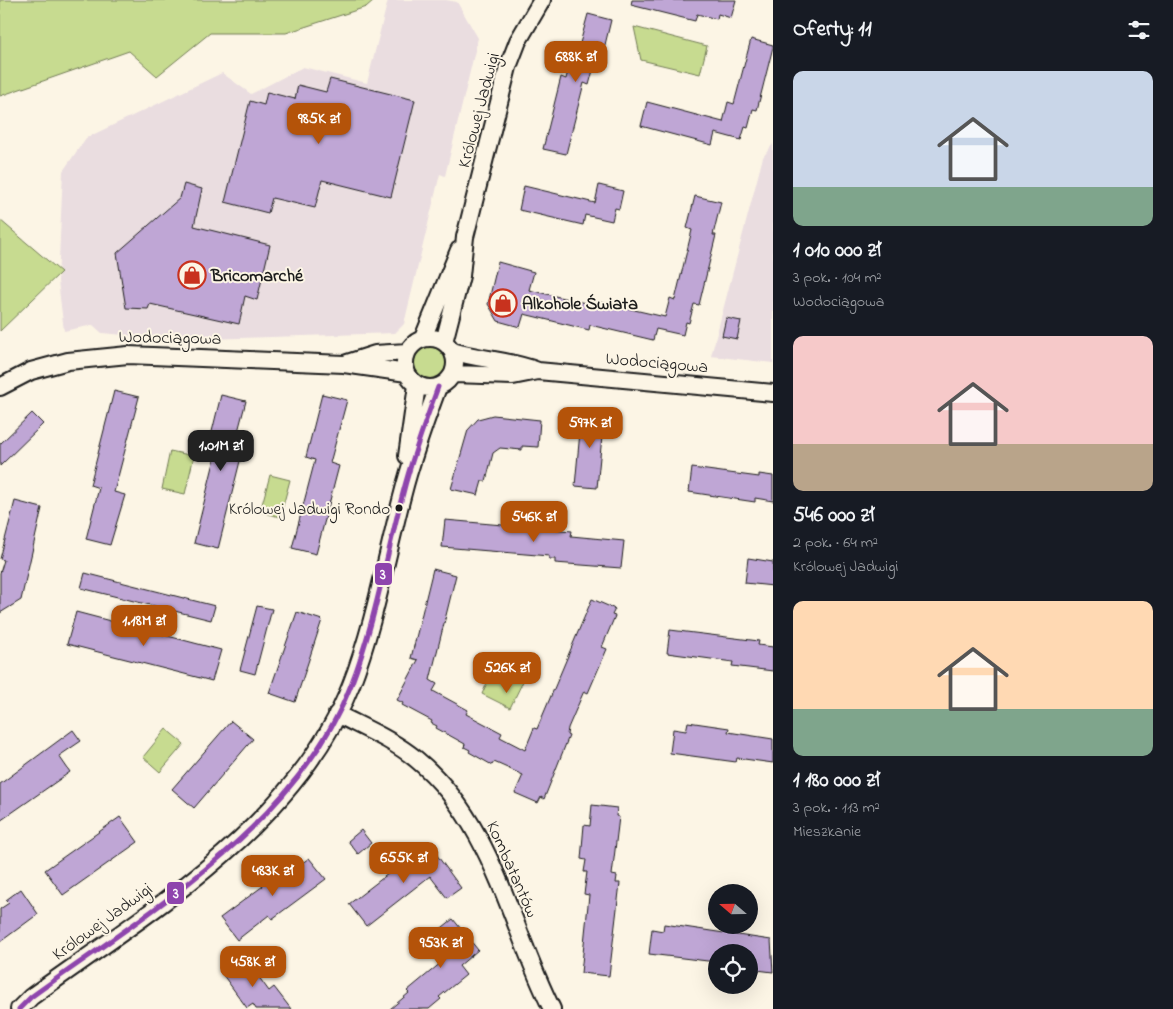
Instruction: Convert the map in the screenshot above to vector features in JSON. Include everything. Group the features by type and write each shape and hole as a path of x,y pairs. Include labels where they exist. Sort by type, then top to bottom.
{"street":[{"name":"Królowej Jadwigi","path":"448,346 461,276 465,237 508,67 518,41 542,0"},
{"name":"Królowej Jadwigi","path":"423,338 465,237"},
{"path":"423,338 430,338 448,346 455,366 453,374 444,384 438,387 424,388 412,379 405,363 407,352 411,346 423,338"},
{"name":"Wodociągowa","path":"448,346 472,356 520,364 538,371 773,393"},
{"name":"Wodociągowa","path":"344,364 375,354 407,352"},
{"name":"Wodociągowa","path":"0,387 31,372 68,361 109,356 344,364 412,379"},
{"name":"Wodociągowa","path":"453,374 513,376 538,371"},
{"name":"Królowej Jadwigi","path":"403,490 411,414 412,379"},
{"name":"Królowej Jadwigi","path":"19,1009 32,997 203,872 235,845 294,784 312,759 337,714 362,654 403,490 438,387"},
{"name":"Kombatantów","path":"337,714 401,747 447,789 461,807 480,836 552,1009"},
{"name":"Królowej Jadwigi","path":"10,1009 32,997"}],"shaded area":[{"path":"388,0 446,0 457,2 478,38 445,176 440,174 404,324 395,333 178,340 102,333 93,325 64,331 58,281 63,171 86,138 222,73 251,94 303,67 367,83"},
{"path":"773,144 773,363 711,356 763,157"}],"green space":[{"path":"0,0 374,0 366,7 286,33 210,33 157,76 129,51 0,96"},
{"path":"634,27 707,46 700,74 641,60"},
{"path":"0,220 61,272 0,331"},
{"path":"430,347 441,352 446,363 441,374 430,379 419,374 414,363 419,352"},
{"path":"170,451 194,456 185,494 162,489"},
{"path":"270,475 290,480 280,517 260,512"},
{"path":"499,656 528,671 510,708 482,694"},
{"path":"166,729 184,744 160,772 143,757"}],"building":[{"path":"632,0 736,0 731,18 718,14 717,19 697,14 695,21 631,5"},
{"path":"588,14 611,20 603,53 598,52 589,85 584,83 566,154 543,149 561,77 566,79 574,46 579,47"},
{"path":"751,39 773,45 773,47 757,110 753,109 748,128 745,127 741,140 715,133 712,145 641,126 647,102 723,122 728,102 734,104"},
{"path":"330,79 415,100 391,197 322,180 315,208 272,198 268,213 225,202 250,101 264,105 267,92 295,99 298,85 326,92"},
{"name":"Bricomarché","path":"184,184 202,189 194,226 270,245 257,300 245,296 239,324 150,304 148,309 126,308 117,253 180,198"},
{"path":"599,185 623,191 619,209 615,208 612,221 585,215 583,225 519,210 524,186 595,203"},
{"path":"695,196 721,202 713,235 716,235 699,305 694,304 689,323 686,322 683,335 656,329 653,340 590,325 589,330 524,314 520,327 498,321 488,304 498,262 534,272 529,290 594,305 595,301 665,317 670,298 675,300 692,230 687,228"},
{"path":"726,318 741,321 737,339 722,336"},
{"path":"114,391 139,397 114,492 125,495 110,545 86,539 99,488 90,485"},
{"path":"322,394 347,400 330,463 339,466 316,554 292,548 315,460 306,457"},
{"path":"221,395 246,401 231,458 240,461 218,549 194,543 216,454 207,452"},
{"path":"582,410 607,413 605,426 603,426 597,488 575,486"},
{"path":"32,413 43,424 0,466 0,444"},
{"path":"493,415 540,420 538,447 522,446 522,450 500,448 493,453 486,481 482,481 478,495 451,489 468,430 478,419"},
{"path":"692,468 759,477 759,474 773,476 773,501 755,498 755,502 689,492"},
{"path":"15,501 42,508 21,600 0,613 0,573 4,560 0,559"},
{"path":"445,520 572,531 571,536 624,541 621,568 555,563 555,559 549,559 549,556 442,547"},
{"path":"748,558 773,562 773,586 745,583"},
{"path":"433,569 456,575 430,680 437,684 433,691 468,710 466,714 502,733 500,737 525,750 534,728 537,729 592,599 615,609 612,615 615,616 602,647 607,649 588,693 584,691 568,728 567,735 569,736 544,799 541,797 538,803 515,793 523,775 494,762 492,765 469,752 470,750 464,747 465,744 436,728 437,726 431,723 432,721 402,705 403,703 397,700 418,660 411,658"},
{"path":"85,573 215,606 211,620 81,588"},
{"path":"257,606 272,609 255,674 240,670"},
{"path":"76,612 221,650 212,681 67,644"},
{"path":"297,612 322,620 295,702 269,693"},
{"path":"670,630 759,641 758,645 773,647 773,671 732,666 733,662 667,653"},
{"path":"231,721 253,739 194,808 172,789"},
{"path":"688,722 729,728 728,732 773,739 773,763 737,758 736,762 670,753 673,729 686,731"},
{"path":"73,730 81,741 59,756 70,772 0,821 0,784"},
{"path":"592,805 617,808 616,816 619,817 612,875 617,876 616,883 620,883 609,976 581,973 589,895 584,894 587,872 584,872 586,860 581,859 584,825 590,826"},
{"path":"120,817 138,842 63,895 45,870"},
{"path":"361,830 371,843 358,854 348,841"},
{"path":"428,843 461,888 447,898 430,876 366,926 349,904"},
{"path":"309,858 326,879 272,919 269,915 237,940 220,918 263,886 260,882 287,862 293,870"},
{"path":"21,889 38,914 0,942 0,909 9,903 6,900"},
{"path":"453,919 478,950 459,966 466,975 439,997 441,999 429,1009 390,1009 409,993 407,991 442,962 434,952 442,946 433,935"},
{"path":"664,924 708,931 708,934 731,934 771,940 773,972 758,970 758,944 708,944 708,961 649,954 652,929 663,931"},
{"path":"245,958 269,991 274,987 291,1009 256,1009 253,1004 247,1008 223,975"}],"transit line":[{"name":"3","path":"19,1009 31,997 123,932 215,862 257,823 295,781 327,735 351,685 367,638 407,480 438,387"}],"place":[{"name":"Bricomarché","path":"192,275"},
{"name":"Alkohole Świata","path":"503,303"},
{"name":"Królowej Jadwigi Rondo","path":"399,508"}]}
